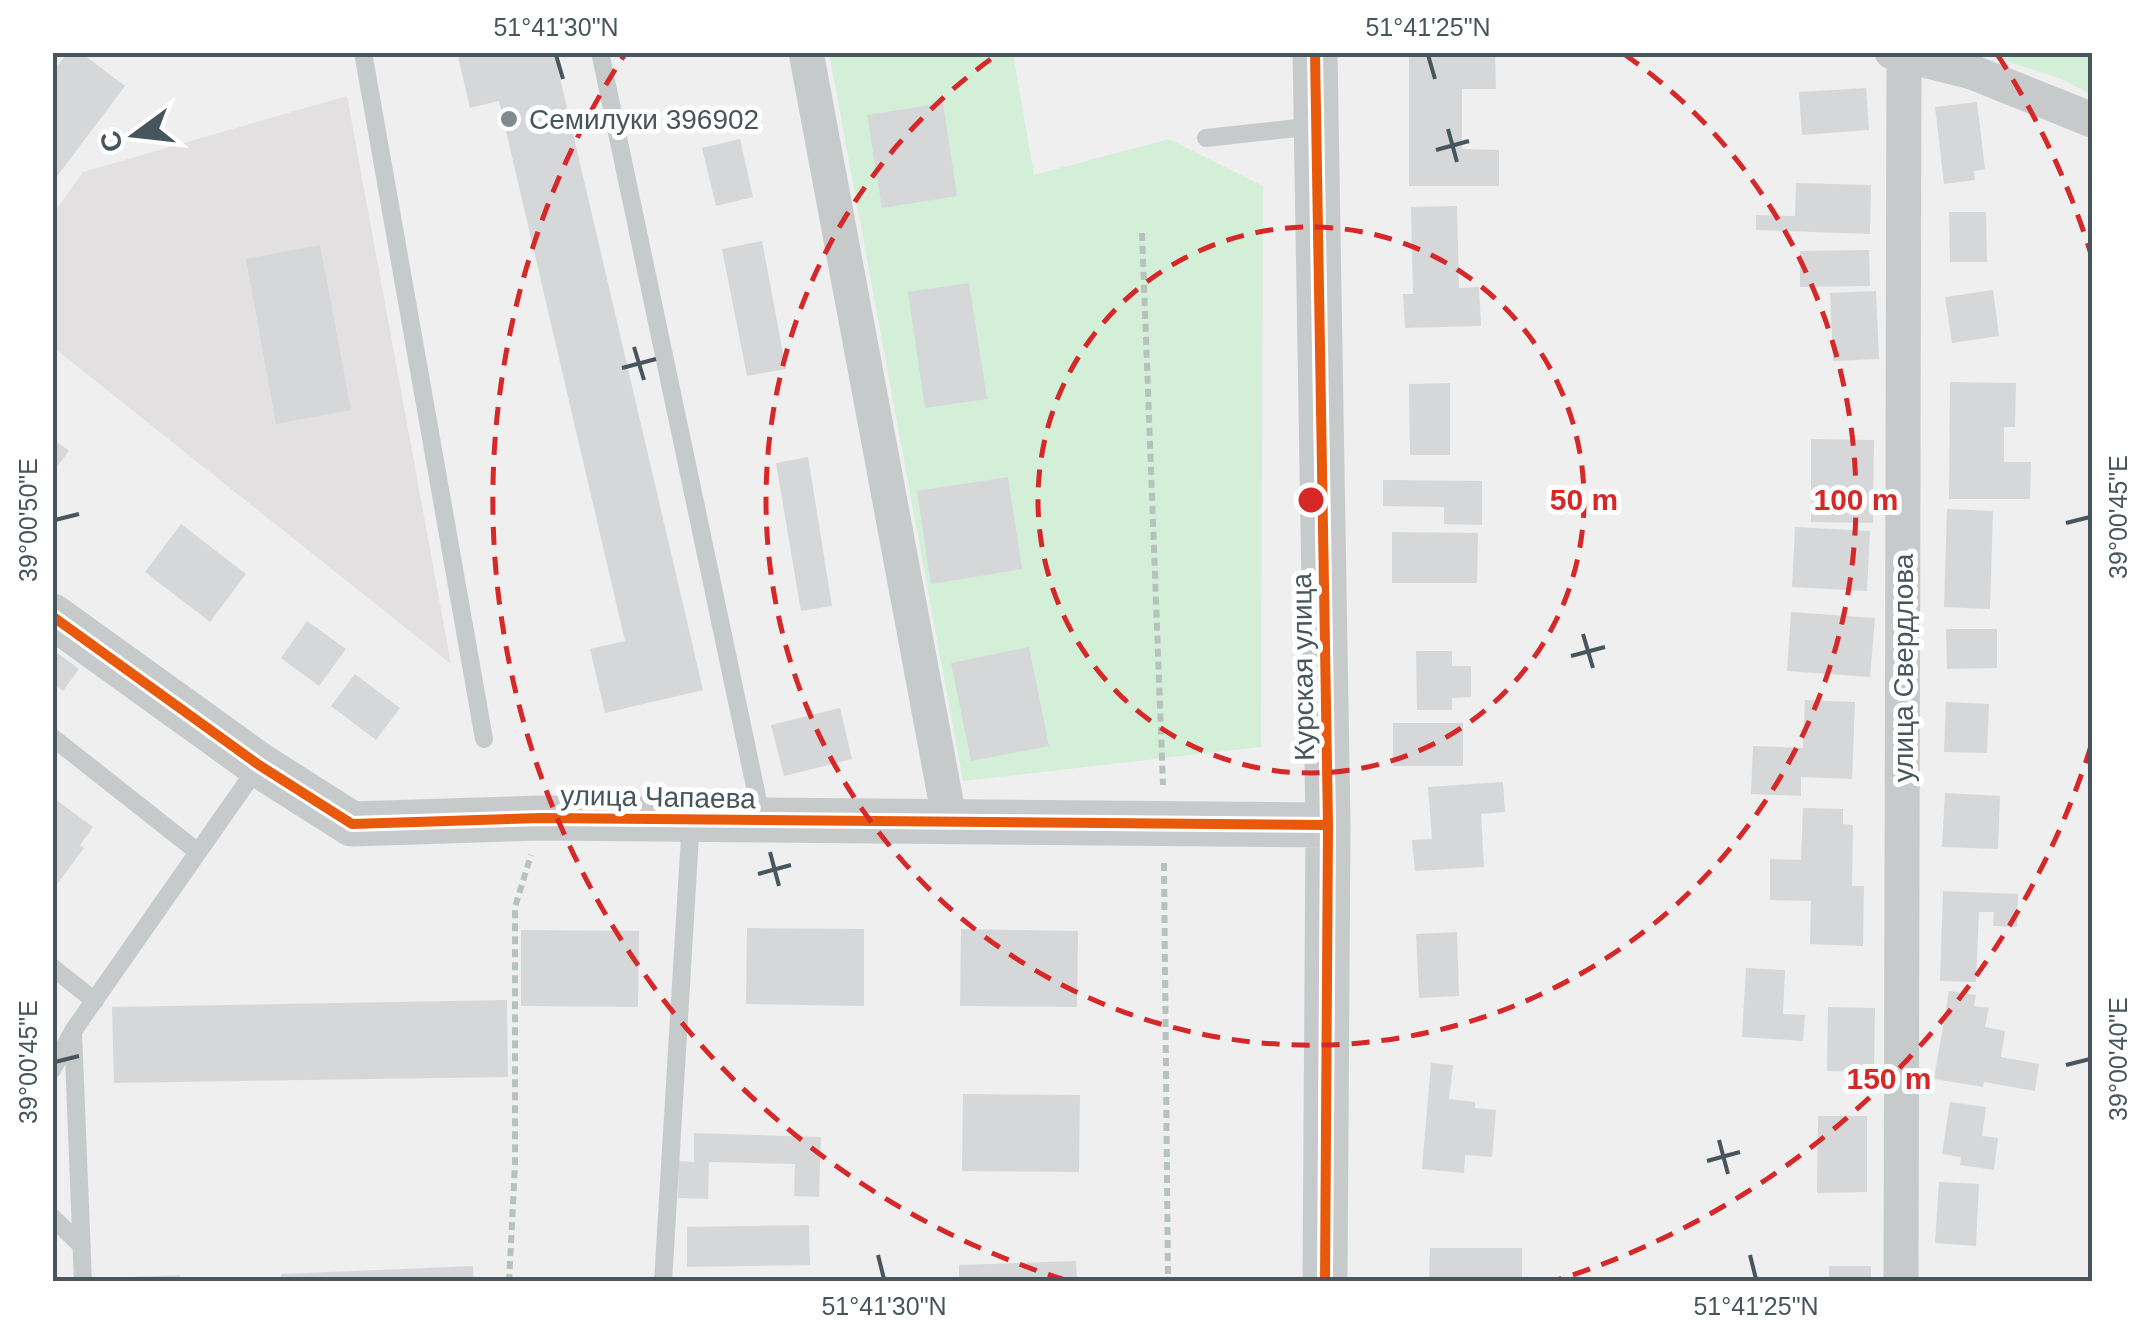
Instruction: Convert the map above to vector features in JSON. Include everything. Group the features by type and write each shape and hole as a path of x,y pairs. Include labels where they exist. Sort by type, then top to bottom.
{"street":[{"path":"806,52 950,823"},
{"name":"Курская улица","path":"1315,52 1328,825 1325,1282"},
{"path":"1898,54 1972,72 2092,120"},
{"name":"улица Свердлова","path":"1898,54 1901,1282"},
{"name":"улица Чапаева","path":"52,616 259,765 352,824 542,818 1328,825"}],"lane":[{"path":"363,52 484,739"},
{"path":"600,52 762,821"},
{"path":"1206,138 1316,126"},
{"path":"52,737 198,852"},
{"path":"52,1070 73,1031 259,765"},
{"path":"663,1282 691,820"},
{"path":"52,967 95,1001"},
{"path":"73,1031 83,1282"},
{"path":"52,1217 82,1246"}],"path":[{"path":"1142,233 1164,824 1168,1282"},
{"path":"509,1282 516,1164 515,907 542,818"}],"shaded area":[{"path":"347,96 451,664 53,347 53,214 83,172"}],"green space":[{"path":"829,53 1013,53 1034,175 1169,139 1263,186 1261,747 963,781"},
{"path":"1980,53 2092,53 2092,95 2062,79"}],"building":[{"path":"68,52 80,52 125,86 52,183 52,73"},
{"path":"457,52 554,52 703,690 605,713 590,649 625,641 499,101 470,108"},
{"path":"1409,52 1495,52 1496,89 1462,89 1462,149 1499,150 1499,186 1409,186"},
{"path":"1866,88 1869,130 1802,135 1799,92"},
{"path":"1977,102 1985,169 1974,171 1975,180 1944,184 1935,107"},
{"path":"943,103 957,196 882,208 867,115"},
{"path":"740,139 753,197 716,206 702,148"},
{"path":"1796,183 1871,185 1870,234 1756,230 1756,215 1795,216"},
{"path":"1457,206 1459,288 1479,287 1481,326 1405,328 1403,294 1413,294 1411,207"},
{"path":"1949,212 1986,212 1987,262 1950,262"},
{"path":"762,241 786,369 747,376 722,249"},
{"path":"320,245 351,410 276,424 246,259"},
{"path":"1869,250 1870,286 1800,287 1800,251"},
{"path":"969,283 987,399 925,408 908,292"},
{"path":"1993,290 1999,336 1952,343 1945,297"},
{"path":"1876,291 1879,359 1833,361 1830,293"},
{"path":"1950,382 2016,383 2015,427 2004,427 2004,462 2031,462 2030,499 1949,499"},
{"path":"1450,383 1450,455 1410,455 1409,384"},
{"path":"52,438 69,451 52,473"},
{"path":"1811,439 1874,440 1873,523 1811,522"},
{"path":"808,457 832,606 801,611 776,463"},
{"path":"1008,477 1022,569 931,584 917,491"},
{"path":"1383,480 1482,481 1482,525 1444,524 1444,507 1383,506"},
{"path":"1947,509 1993,511 1990,609 1944,607"},
{"path":"181,524 246,574 210,622 145,572"},
{"path":"1795,527 1870,531 1867,591 1792,587"},
{"path":"1392,532 1478,533 1477,583 1392,583"},
{"path":"1791,612 1875,618 1870,677 1787,671"},
{"path":"307,621 346,649 319,686 281,658"},
{"path":"1946,629 1997,629 1997,668 1947,669"},
{"path":"1029,647 1049,746 971,761 951,663"},
{"path":"52,649 79,669 63,691 52,683"},
{"path":"1416,651 1452,651 1452,666 1471,666 1471,697 1452,698 1452,710 1417,710"},
{"path":"355,674 400,708 376,740 331,706"},
{"path":"1805,700 1855,702 1852,779 1801,777 1801,796 1751,794 1753,746 1803,748"},
{"path":"1946,702 1989,704 1987,753 1944,752"},
{"path":"840,708 852,759 784,776 771,725"},
{"path":"1393,723 1463,723 1463,766 1393,766"},
{"path":"1503,782 1505,812 1481,814 1484,867 1415,871 1412,840 1432,839 1428,787"},
{"path":"1945,793 2000,796 1998,849 1942,847"},
{"path":"52,797 93,827 80,845 84,848 52,891"},
{"path":"1803,808 1843,809 1843,824 1853,825 1852,886 1864,886 1863,946 1810,944 1811,901 1770,900 1770,859 1801,860"},
{"path":"1943,891 2018,894 2017,927 1993,926 1994,912 1979,912 1976,982 1940,981"},
{"path":"747,928 864,929 864,1006 746,1004"},
{"path":"961,929 1078,931 1077,1007 960,1006"},
{"path":"521,930 639,931 638,1007 521,1006"},
{"path":"1457,932 1459,996 1419,998 1416,934"},
{"path":"1746,968 1785,970 1783,1014 1805,1015 1803,1041 1742,1037"},
{"path":"1949,991 1976,995 1974,1006 1989,1008 1985,1027 2005,1031 2001,1057 2039,1064 2035,1091 1934,1079"},
{"path":"507,1000 508,1077 114,1083 112,1007"},
{"path":"1828,1007 1875,1008 1874,1072 1827,1071"},
{"path":"1431,1063 1453,1065 1449,1099 1475,1102 1475,1108 1496,1110 1492,1157 1465,1155 1464,1173 1422,1169"},
{"path":"963,1094 1080,1095 1079,1172 962,1171"},
{"path":"1950,1102 1986,1107 1982,1136 1998,1138 1994,1170 1960,1165 1961,1157 1942,1154"},
{"path":"1818,1116 1867,1116 1867,1192 1817,1193"},
{"path":"694,1133 821,1137 819,1197 794,1196 795,1164 709,1162 708,1199 678,1198 679,1161 694,1162"},
{"path":"1939,1182 1979,1184 1976,1246 1935,1243"},
{"path":"809,1225 810,1265 687,1267 687,1227"},
{"path":"1430,1248 1522,1248 1522,1282 1429,1282"},
{"path":"1076,1261 1077,1282 959,1282 959,1265"},
{"path":"473,1266 474,1282 282,1282 281,1274"},
{"path":"1829,1266 1871,1266 1871,1282 1829,1282"},
{"path":"180,1275 180,1282 109,1282 108,1278"}],"cycle path":[{"path":"1315,52 1328,825 1325,1282"},
{"path":"52,616 259,765 352,824 541,818 1328,825"}],"place":[{"name":"Семилуки 396902","path":"509,119"}]}
